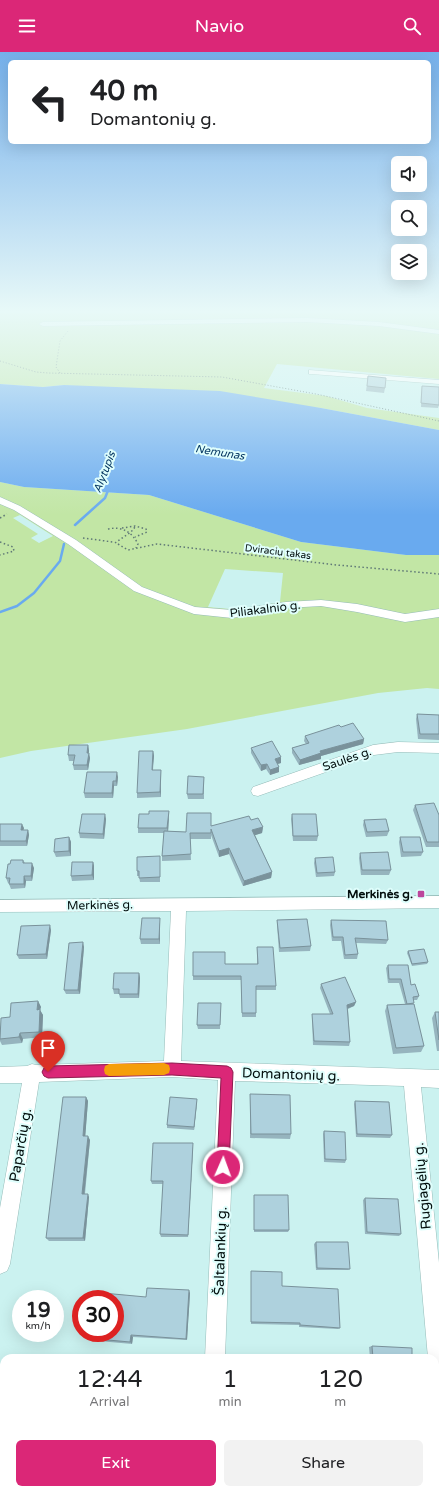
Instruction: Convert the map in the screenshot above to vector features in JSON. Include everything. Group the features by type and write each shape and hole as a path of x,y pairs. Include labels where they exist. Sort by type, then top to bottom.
{"street":[{"path":"417,380 439,382"},
{"name":"Piliakalnio g.","path":"0,500 17,508 61,535 138,589 194,610 232,614 286,605 321,603 357,608 405,618 439,613"},
{"name":"Saulės g.","path":"258,791 373,750 398,747 439,748"},
{"name":"Merkinės g.","path":"0,906 439,902"},
{"path":"172,1069 179,904"},
{"name":"Domantonių g.","path":"0,1074 172,1069 439,1079"},
{"name":"Paparčių g.","path":"0,1264 32,1072"},
{"name":"Šaltalankių g.","path":"216,1354 227,1072"},
{"name":"Rugiagėlių g.","path":"412,1078 438,1354"}],"path":[{"path":"240,380 316,394 439,421"},
{"path":"61,535 114,542 130,534 135,526"},
{"path":"108,529 115,527 122,528 141,526 146,529 147,532 135,537"},
{"path":"118,544 128,550 136,549 138,544 135,537 122,528"},
{"path":"0,542 13,547 14,551 0,555"},
{"name":"Dviraciu takas","path":"136,549 147,544 156,544 337,565 439,574"}],"green space":[{"path":"0,380 268,380 264,388 326,396 367,408 439,418 439,430 321,408 64,385 43,387 0,384"},
{"path":"0,482 24,487 149,495 301,542 406,555 439,555 439,689 427,688 378,693 187,729 31,751 0,758","holes":["20,515 53,536 39,543 31,538 38,534 13,518","225,569 283,573 280,602 241,610 208,607"]}],"water":[{"name":"Nemunas","path":"0,384 43,387 64,385 220,391 439,430 439,555 406,555 301,542 149,495 24,487 0,482"}],"building":[{"path":"368,380 386,380 385,388 367,386"},
{"path":"422,386 439,387 439,405 421,403"},
{"path":"417,714 439,715 439,734 420,734"},
{"path":"353,723 364,739 320,751 321,753 300,760 292,748 309,743 305,736 339,725 341,727"},
{"path":"272,741 281,757 275,759 279,767 270,770 267,764 261,765 251,748"},
{"path":"69,745 88,745 87,753 89,753 87,765 73,765 75,755 68,755"},
{"path":"139,751 153,751 152,770 161,770 160,792 137,793"},
{"path":"87,772 117,772 116,781 113,781 112,793 84,793"},
{"path":"188,776 204,777 203,794 187,794"},
{"path":"434,803 439,815 439,842 427,842 415,805"},
{"path":"149,811 169,811 167,828 138,828 139,814 149,814"},
{"path":"187,813 211,813 211,826 249,816 251,820 258,818 263,827 252,830 272,872 244,881 229,848 219,851 211,829 211,833 190,833 191,854 162,856 164,831 186,832"},
{"path":"82,814 105,814 103,834 79,833"},
{"path":"292,814 316,814 318,836 293,836"},
{"path":"386,819 389,831 367,832 364,820"},
{"path":"0,824 22,824 21,830 28,830 26,841 0,841"},
{"path":"69,837 69,851 54,852 55,839"},
{"path":"400,837 420,837 423,852 403,852"},
{"path":"388,852 391,870 362,870 360,853"},
{"path":"160,856 160,877 139,878 139,871 137,871 137,857"},
{"path":"333,857 335,872 317,873 315,858"},
{"path":"11,860 23,860 23,863 32,863 31,876 24,876 24,884 9,884 10,878 6,878 8,864 10,864"},
{"path":"72,862 93,862 92,875 71,876"},
{"path":"142,918 160,918 159,939 140,939"},
{"path":"307,919 311,946 280,948 277,920"},
{"path":"331,920 386,921 388,940 355,938 358,954 345,955 343,937 333,937"},
{"path":"50,925 46,954 17,955 21,926"},
{"path":"83,942 78,990 64,990 69,943"},
{"path":"257,947 273,947 276,986 256,986 256,1013 242,1013 241,976 193,976 193,952 225,952 225,964 258,964"},
{"path":"424,949 428,962 412,964 408,951"},
{"path":"388,965 408,965 411,985 415,984 419,996 413,997 414,1003 407,1004 401,979 389,979"},
{"path":"114,973 139,973 138,994 119,994 119,989 113,989"},
{"path":"345,977 356,1002 347,1005 350,1042 314,1041 312,1014 333,1014 321,984"},
{"path":"38,1001 37,1010 40,1009 39,1032 20,1033 19,1037 0,1039 1,1018 10,1017 11,1003"},
{"path":"198,1003 221,1003 220,1025 197,1025"},
{"path":"414,1004 424,1046 396,1048 387,1005"},
{"path":"435,1012 439,1012 439,1040"},
{"path":"250,1094 290,1095 291,1134 251,1134"},
{"path":"63,1097 86,1097 83,1136 88,1136 82,1194 88,1194 83,1238 46,1238"},
{"path":"170,1097 197,1099 194,1127 167,1125"},
{"path":"355,1101 389,1102 392,1135 357,1134"},
{"path":"324,1131 345,1132 346,1160 325,1159"},
{"path":"153,1143 193,1143 188,1235 160,1234 163,1181 151,1181"},
{"path":"254,1195 288,1195 289,1230 254,1230"},
{"path":"365,1198 398,1199 401,1234 367,1232"},
{"path":"316,1242 348,1242 350,1269 317,1268"},
{"path":"251,1271 282,1272 282,1286 338,1289 340,1328 300,1325 300,1323 251,1322"},
{"path":"147,1288 189,1290 186,1339 131,1335 130,1342 124,1341 124,1295 146,1297"},
{"path":"372,1346 412,1348 412,1354 373,1354"}],"waterway":[{"name":"Alytupis","path":"75,525 105,498 109,488"},
{"name":"Alytupis","path":"0,612 17,606 34,593 60,561 64,544"}],"slow traffic":[{"path":"109,1070 164,1069"}],"place":[{"name":"Merkinės g.","path":"421,894"}],"route":[{"path":"48,1072 172,1069 227,1072 223,1167"}]}
